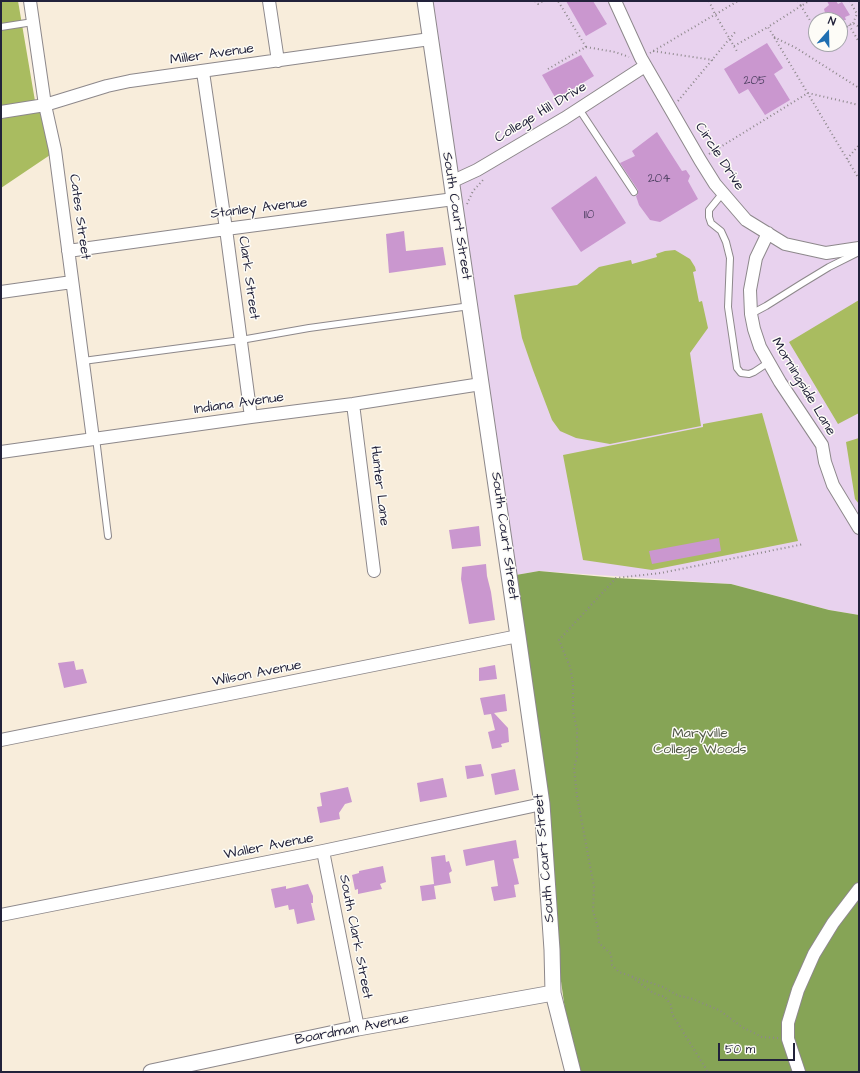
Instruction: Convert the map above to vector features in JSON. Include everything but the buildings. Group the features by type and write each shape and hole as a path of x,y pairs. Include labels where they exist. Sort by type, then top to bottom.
{"street":[{"name":"Cates Street","path":"30,1 45,105 55,150 82,361 94,439"},
{"path":"270,1 278,61"},
{"name":"South Court Street","path":"425,1 542,804 552,950 553,993 573,1072"},
{"name":"Circle Drive","path":"615,1 640,61 715,184 722,194 746,220 785,244 826,253 859,248"},
{"name":"Miller Avenue","path":"1,112 45,105 107,86 130,81 203,72 430,39"},
{"name":"College Hill Drive","path":"451,182 477,170 579,109 640,61"},
{"name":"Clark Street","path":"203,72 251,417"},
{"name":"Stanley Avenue","path":"68,251 226,229 455,205"},
{"name":"Morningside Lane","path":"768,233 756,258 750,290 751,314 754,329 760,347 822,445 825,462 833,485 859,528"},
{"path":"1,292 72,282"},
{"name":"Indiana Avenue","path":"1,452 353,404 481,384"},
{"name":"Hunter Lane","path":"353,404 374,571"},
{"name":"Wilson Avenue","path":"1,740 518,636"},
{"name":"Waller Avenue","path":"1,915 323,851 542,804"},
{"name":"South Clark Street","path":"323,851 358,1028"},
{"path":"799,1072 788,1039 788,1023 798,990 814,954 833,923 859,889"},
{"name":"Boardman Avenue","path":"151,1072 358,1028 553,993"}],"lane":[{"path":"1,27 33,22"},
{"path":"579,109 634,192"},
{"path":"722,194 709,210 709,217 711,223 721,231 726,242 730,258 728,307 736,368 741,373 749,374 769,362"},
{"path":"751,314 829,267 859,252"},
{"path":"82,361 241,340 309,328 470,306"},
{"path":"94,439 108,536"}],"path":[{"path":"535,1 538,4 543,1"},
{"path":"558,1 586,47"},
{"path":"709,1 738,53"},
{"path":"548,69 586,47 615,52 640,61 653,51 738,1"},
{"path":"798,1 808,17"},
{"path":"734,46 768,27 809,1"},
{"path":"850,1 857,14 853,23 849,26 859,42"},
{"path":"853,23 859,27"},
{"path":"768,27 859,179"},
{"path":"670,110 736,31"},
{"path":"773,36 796,48 859,88"},
{"path":"653,51 713,60"},
{"path":"700,160 808,94 859,105"},
{"path":"847,159 859,145"},
{"path":"455,205 466,207 473,190 488,176"},
{"path":"788,1039 762,1037 742,1027 719,1010 690,998 679,996 663,987 620,972 612,965 611,954 598,943 598,927 594,911 594,887 577,796 574,768 577,757 577,729 573,712 573,683 570,667 559,640 616,578 661,573 804,544"},
{"path":"631,976 653,993 665,997 670,1005 672,1014 708,1072"}],"shaded area":[{"path":"432,1 859,1 859,615 829,610 731,584 539,571 516,575"}],"green space":[{"path":"1,1 18,1 35,101 1,107"},
{"path":"42,110 50,155 1,188 1,119"},
{"path":"675,250 690,259 695,267 696,271 693,272 699,302 702,301 708,328 690,353 701,426 610,444 576,438 560,431 552,420 522,338 514,295 577,285 599,267 631,260 632,264 657,257 656,254 665,251"},
{"path":"859,300 859,413 838,424 789,342"},
{"path":"762,413 798,541 652,570 583,560 563,455 703,427 703,424"},
{"path":"859,438 859,504 855,499 846,442"},
{"name":"Maryville College Woods","path":"539,571 616,578 731,584 829,610 859,615 859,1072 579,1072 568,1031 560,974 553,858 516,575"}]}
